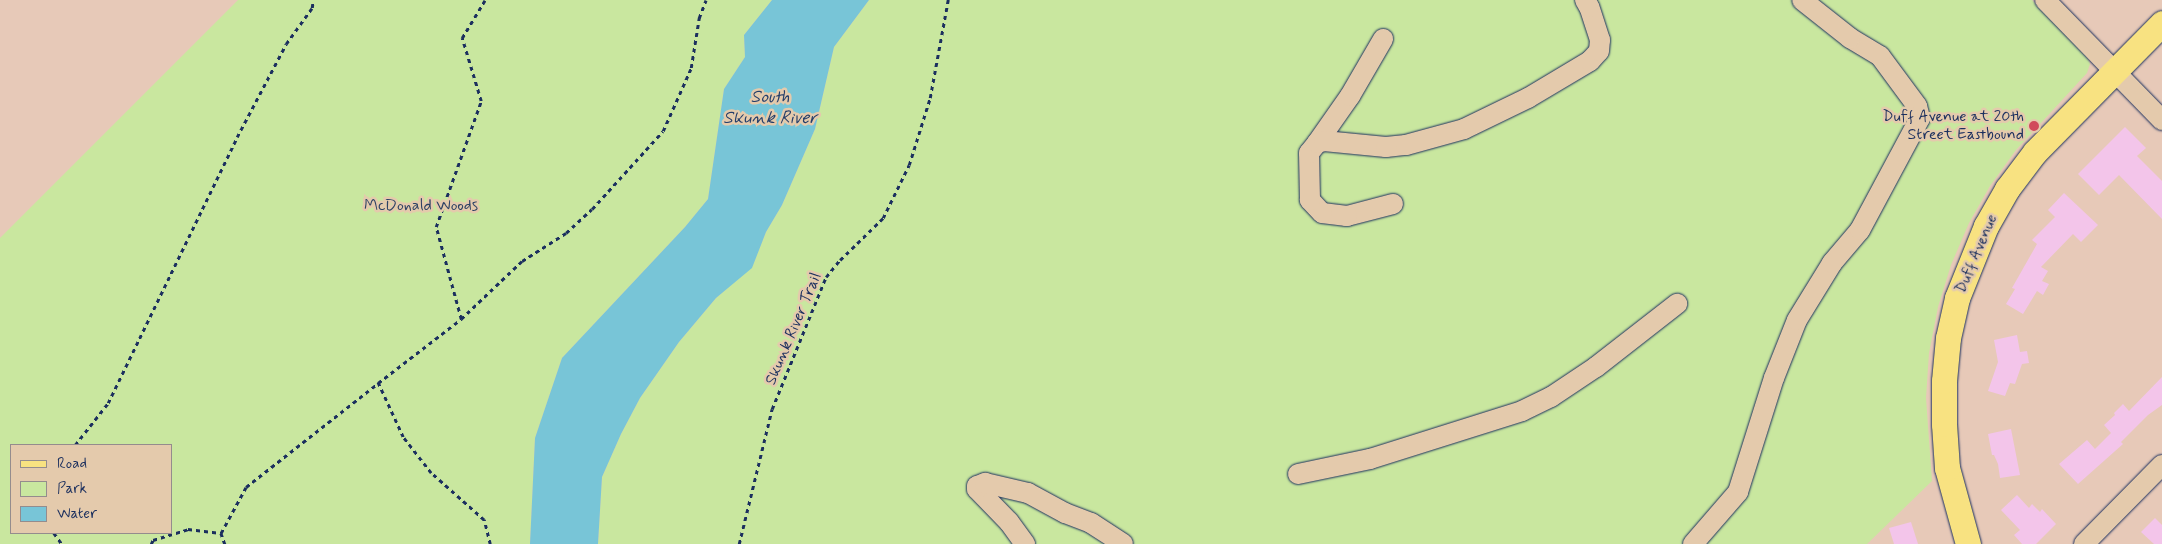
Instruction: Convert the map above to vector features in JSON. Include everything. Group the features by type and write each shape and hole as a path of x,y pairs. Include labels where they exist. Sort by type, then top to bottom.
{"main road":[{"name":"Duff Avenue","path":"1968,544 1947,468 1944,424 1944,381 1948,338 1957,298 1986,226 2007,189 2035,152 2162,23"}],"street":[{"path":"1317,143 1324,141 1386,147 1406,145 1464,129 1528,98 1590,62 1599,51 1600,40 1590,7 1585,0"},
{"path":"1693,544 1738,492 1774,378 1797,320 1832,263 1860,230 1920,118 1918,106 1880,56 1850,38 1802,0"},
{"path":"2046,0 2162,120"},
{"path":"1383,39 1350,96 1309,153 1310,200 1322,214 1347,216 1393,204"},
{"path":"1298,474 1370,459 1522,411 1552,397 1603,362 1678,304"},
{"path":"2084,544 2162,465"},
{"path":"1025,544 1008,522 976,489 977,486 985,482 1028,493 1065,513 1091,522 1123,544"}],"path":[{"path":"76,444 108,403 236,137 286,44 312,8 313,0"},
{"path":"461,319 436,227 481,101 462,38 485,0"},
{"path":"221,533 246,487 461,319 522,261 566,233 592,209 663,131 691,68 700,18 706,0"},
{"name":"Skunk River Trail","path":"739,544 772,409 818,294 826,277 840,260 883,218 909,165 930,98 948,0"},
{"path":"378,382 403,437 431,473 484,520 490,544"},
{"path":"150,544 153,540 188,529 221,533"},
{"path":"221,533 226,544"}],"green space":[{"name":"McDonald Woods","path":"238,0 772,0 744,35 745,57 724,89 708,199 685,227 562,358 535,438 530,544 0,544 0,238"},
{"path":"869,0 2032,0 2087,57 2090,64 2087,73 2016,150 1990,186 1969,223 1951,265 1938,307 1929,353 1926,398 1932,481 1867,544 598,544 602,477 621,434 640,398 679,342 716,298 752,267 766,232 782,205 815,129 834,47"}],"water":[{"name":"South Skunk River","path":"772,0 869,0 834,47 815,129 782,205 766,232 752,268 716,298 679,342 640,398 621,434 602,477 598,544 530,544 535,438 562,358 685,227 708,199 724,89 745,57 744,35"}],"building":[{"path":"2125,127 2146,148 2137,156 2162,181 2162,219 2119,175 2099,195 2078,174"},
{"path":"2064,193 2098,225 2081,242 2073,234 2041,267 2048,271 2042,281 2049,284 2043,295 2037,291 2023,314 2006,304 2015,289 2012,288 2037,244 2032,240 2055,217 2048,210"},
{"path":"2017,335 2020,352 2027,351 2029,363 2022,364 2015,384 2010,383 2005,396 1988,391 1998,362 1994,340"},
{"path":"2162,377 2162,405 2148,415 2121,442 2123,444 2078,484 2059,464 2087,440 2095,449 2111,433 2104,425 2115,415 2114,413 2123,404 2129,411"},
{"path":"2011,429 2020,475 2000,478 1998,464 1994,455 1992,455 1988,434"},
{"path":"2017,495 2029,508 2032,504 2040,512 2042,509 2056,524 2036,544 2022,544 2014,535 2020,530 2001,510"},
{"path":"2155,518 2162,525 2162,544 2154,544 2141,532"},
{"path":"1911,522 1918,544 1894,544 1889,528"}],"place":[{"name":"Duff Avenue at 20th Street Eastbound","path":"2034,126"}]}
